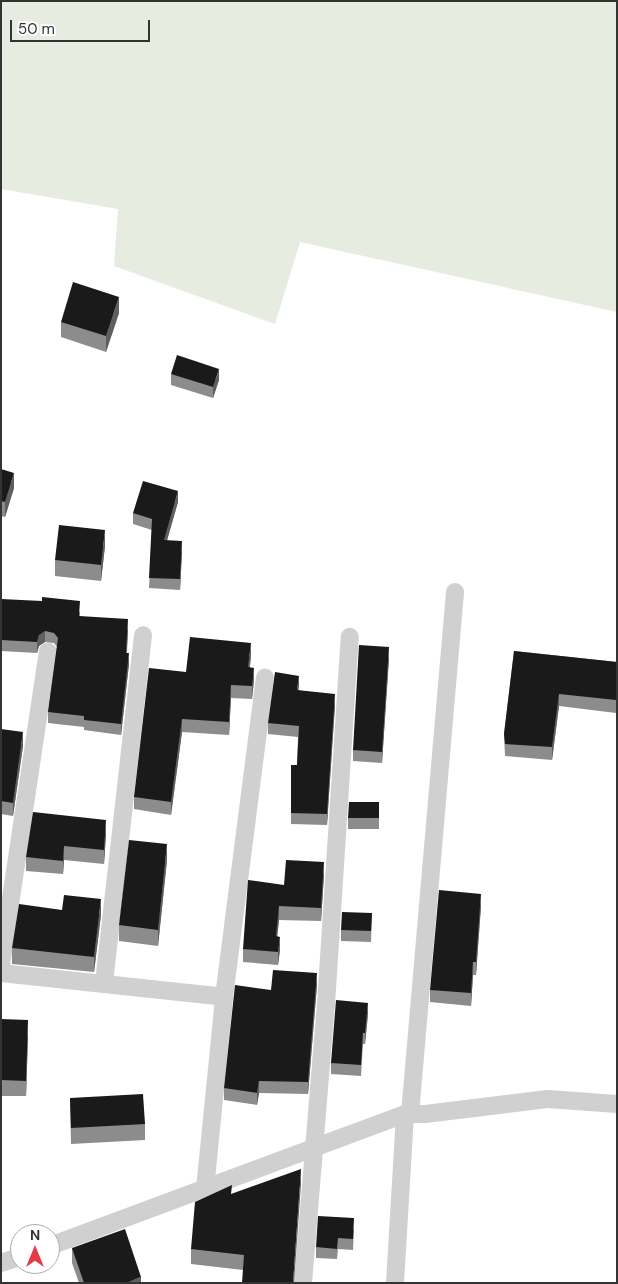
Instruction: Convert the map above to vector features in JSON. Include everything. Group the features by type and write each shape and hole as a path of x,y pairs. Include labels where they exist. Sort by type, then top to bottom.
{"street":[{"path":"396,1283 408,1114 456,592"},
{"path":"104,983 142,635"},
{"path":"303,1283 326,1004 350,637"},
{"path":"1,965 48,652"},
{"path":"205,1189 224,997 265,678"},
{"path":"1,973 224,997"},
{"path":"60,1242 408,1114 548,1099 617,1104"}],"shaded area":[{"path":"1,1 617,1 617,312 300,242 275,324 114,266 118,209 1,189"}],"building":[{"path":"73,282 119,297 106,336 61,322"},
{"path":"177,355 219,369 213,387 171,374"},
{"path":"1,469 14,473 5,502 1,501"},
{"path":"143,481 178,491 164,540 182,541 180,579 149,578 152,519 133,513"},
{"path":"59,525 105,530 101,565 55,560"},
{"path":"42,597 80,601 79,616 128,619 126,653 129,653 121,724 84,720 84,716 48,712 58,638 54,633 45,631 39,635 37,642 1,640 1,599 42,601"},
{"path":"190,637 251,643 248,667 254,668 252,686 231,685 229,722 182,719 171,802 134,797 149,668 186,672"},
{"path":"359,645 389,647 382,752 353,750"},
{"path":"514,651 617,662 616,700 559,694 552,747 505,744 504,734"},
{"path":"275,672 299,676 297,690 335,694 327,814 291,813 291,765 297,765 299,726 268,723"},
{"path":"1,729 23,732 13,803 1,801"},
{"path":"349,802 379,802 379,818 348,818"},
{"path":"33,812 106,820 104,850 64,846 63,861 26,857"},
{"path":"129,840 167,844 158,930 119,925"},
{"path":"286,860 324,862 321,908 279,906 276,936 280,937 278,952 243,949 248,880 284,885"},
{"path":"439,890 481,894 476,962 473,962 471,993 430,990"},
{"path":"64,895 101,899 94,957 12,948 19,904 62,910"},
{"path":"342,912 372,913 371,931 341,930"},
{"path":"273,970 317,973 308,1082 259,1081 257,1093 224,1088 235,985 271,990"},
{"path":"336,1000 368,1003 365,1033 363,1033 361,1065 331,1063"},
{"path":"1,1019 28,1020 26,1081 1,1080"},
{"path":"143,1094 145,1124 71,1128 70,1098"},
{"path":"301,1169 293,1283 242,1283 244,1255 191,1249 195,1202 232,1185 231,1194"},
{"path":"318,1216 354,1218 353,1239 338,1238 337,1249 316,1247"},
{"path":"125,1229 141,1277 126,1283 84,1283 72,1248"}]}
